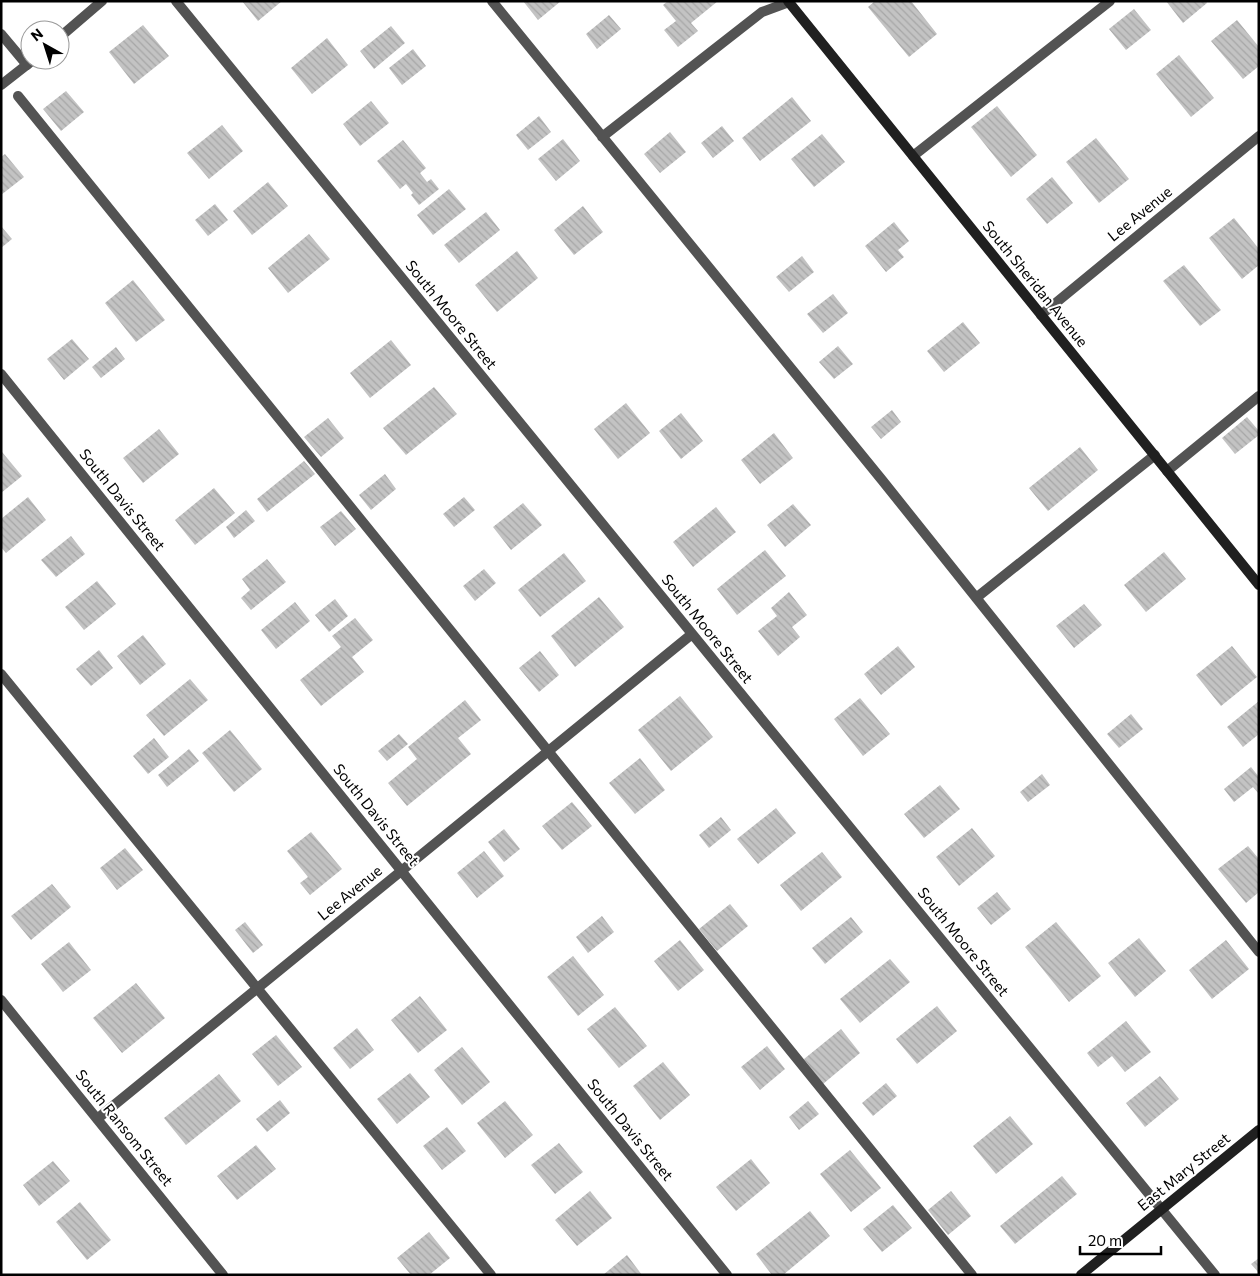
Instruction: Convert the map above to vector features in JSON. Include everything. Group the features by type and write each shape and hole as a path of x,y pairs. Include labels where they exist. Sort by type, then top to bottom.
{"street":[{"path":"70,28 102,1"},
{"name":"South Moore Street","path":"176,1 1215,1275"},
{"path":"492,1 976,598 1259,952"},
{"path":"914,156 1110,1"},
{"path":"602,137 762,12 789,2"},
{"name":"South Sheridan Avenue","path":"789,2 1259,585"},
{"path":"1,34 20,52"},
{"path":"1,85 20,70"},
{"path":"18,96 972,1275"},
{"name":"Lee Avenue","path":"1041,315 1259,136"},
{"name":"South Davis Street","path":"1,374 727,1275"},
{"path":"1167,471 1259,396"},
{"path":"976,598 1155,455"},
{"name":"Lee Avenue","path":"97,1118 692,634"},
{"path":"1,674 491,1275"},
{"name":"South Ransom Street","path":"1,1000 223,1275"},
{"name":"East Mary Street","path":"1082,1275 1259,1130"}],"building":[{"path":"242,1 282,1 258,21"},
{"path":"523,1 561,1 538,20"},
{"path":"668,1 718,1 691,23 698,31 678,47 664,30 676,21 663,5"},
{"path":"875,1 911,1 937,34 909,57 868,7"},
{"path":"1166,1 1206,1 1207,3 1183,23"},
{"path":"1134,9 1151,30 1126,50 1109,29"},
{"path":"609,15 621,29 597,49 586,34"},
{"path":"1237,20 1259,47 1259,66 1243,79 1211,41"},
{"path":"143,25 169,56 134,84 109,52"},
{"path":"391,26 405,43 374,69 360,51"},
{"path":"327,38 348,65 312,94 291,68"},
{"path":"413,49 426,66 402,85 389,68"},
{"path":"1179,55 1214,98 1191,117 1156,74"},
{"path":"66,91 84,112 61,131 43,109"},
{"path":"792,97 811,121 760,161 742,138"},
{"path":"371,101 389,123 360,146 343,124"},
{"path":"997,106 1037,155 1011,177 971,127"},
{"path":"539,116 551,132 528,150 516,135"},
{"path":"222,125 243,151 209,179 187,153"},
{"path":"722,126 734,141 713,158 701,143"},
{"path":"670,132 686,152 660,173 644,154"},
{"path":"822,134 845,162 814,187 791,159"},
{"path":"1096,138 1129,179 1099,203 1066,162"},
{"path":"563,139 580,161 556,181 538,159"},
{"path":"403,140 426,168 420,173 427,182 431,179 439,189 419,205 411,195 413,193 406,184 400,189 377,161"},
{"path":"5,154 24,177 1,195 1,157"},
{"path":"1052,177 1073,203 1047,224 1026,199"},
{"path":"268,182 288,206 252,235 233,211"},
{"path":"449,189 466,209 433,235 417,215"},
{"path":"215,204 228,220 208,236 195,220"},
{"path":"583,206 603,232 574,255 554,230"},
{"path":"486,212 500,230 459,263 444,245"},
{"path":"1234,218 1259,249 1259,265 1242,279 1209,238"},
{"path":"894,222 909,241 898,250 904,257 886,272 865,246"},
{"path":"1,226 12,239 1,248"},
{"path":"309,234 330,259 288,293 268,268"},
{"path":"517,251 538,278 497,312 475,285"},
{"path":"802,256 814,272 789,292 776,277"},
{"path":"1184,265 1221,310 1200,326 1163,281"},
{"path":"133,280 165,320 136,342 105,303"},
{"path":"833,294 848,313 823,333 807,314"},
{"path":"963,322 980,343 944,372 927,351"},
{"path":"72,339 89,359 64,380 47,359"},
{"path":"391,340 411,365 370,398 350,373"},
{"path":"838,346 853,364 834,379 819,362"},
{"path":"116,347 125,359 101,378 92,367"},
{"path":"434,387 457,414 406,455 383,428"},
{"path":"626,403 650,433 618,459 594,429"},
{"path":"892,410 901,422 881,439 871,427"},
{"path":"681,413 703,441 681,459 659,431"},
{"path":"1247,417 1259,431 1259,435 1235,454 1222,438"},
{"path":"328,418 344,438 321,457 304,437"},
{"path":"159,429 179,454 143,483 123,458"},
{"path":"774,433 793,458 760,484 741,460"},
{"path":"1080,447 1098,470 1048,511 1029,488"},
{"path":"1,453 22,476 1,493"},
{"path":"304,461 315,474 267,512 257,499"},
{"path":"385,474 396,489 371,510 359,495"},
{"path":"214,488 235,513 195,545 175,520"},
{"path":"28,497 46,520 6,553 1,547 1,519"},
{"path":"464,497 475,510 454,527 443,514"},
{"path":"523,503 542,525 511,550 493,527"},
{"path":"793,504 811,525 785,547 767,525"},
{"path":"716,507 736,532 693,567 673,542"},
{"path":"246,510 255,521 234,538 226,527"},
{"path":"341,511 356,529 335,546 320,527"},
{"path":"71,536 85,554 56,577 41,560"},
{"path":"765,550 786,576 737,615 717,589"},
{"path":"1164,552 1186,579 1146,612 1124,585"},
{"path":"564,553 586,581 540,617 518,590"},
{"path":"267,559 286,582 251,610 241,598 250,590 242,579"},
{"path":"484,569 496,583 475,601 463,586"},
{"path":"97,581 116,604 84,630 65,607"},
{"path":"789,592 807,615 792,627 800,637 778,656 758,631 777,616 771,608"},
{"path":"599,597 624,627 575,667 551,636"},
{"path":"335,599 348,616 329,632 315,615"},
{"path":"295,602 310,621 276,649 261,630"},
{"path":"1084,604 1102,625 1074,648 1056,626"},
{"path":"355,618 373,640 352,657 364,672 321,706 300,680 341,647 332,636"},
{"path":"143,635 166,664 140,685 117,656"},
{"path":"898,646 915,667 881,695 864,674"},
{"path":"1232,646 1257,677 1221,706 1196,675"},
{"path":"99,650 113,668 91,686 76,669"},
{"path":"540,651 559,675 539,692 519,668"},
{"path":"190,679 208,700 164,736 146,715"},
{"path":"680,696 713,737 671,771 638,730"},
{"path":"860,698 890,734 863,756 834,719"},
{"path":"465,700 481,720 458,738 471,754 407,806 388,783 417,759 408,747"},
{"path":"1259,701 1259,734 1243,747 1227,727"},
{"path":"1131,714 1143,729 1119,748 1107,734"},
{"path":"230,730 262,769 234,792 202,753"},
{"path":"399,734 408,744 387,761 378,751"},
{"path":"154,738 169,757 148,774 133,756"},
{"path":"189,749 199,761 167,787 158,775"},
{"path":"640,758 665,790 635,814 609,783"},
{"path":"1251,767 1259,777 1259,794 1253,787 1234,802 1224,789"},
{"path":"1042,774 1050,785 1028,802 1020,792"},
{"path":"940,785 960,809 924,838 904,814"},
{"path":"572,802 592,826 562,850 542,826"},
{"path":"776,808 796,833 758,864 737,839"},
{"path":"721,817 731,830 709,848 699,835"},
{"path":"972,828 995,856 959,886 936,857"},
{"path":"504,829 520,849 504,862 488,842"},
{"path":"311,832 342,869 310,895 300,883 308,877 287,851"},
{"path":"1248,846 1259,859 1259,892 1246,903 1218,869"},
{"path":"125,848 143,870 117,890 100,868"},
{"path":"484,851 504,876 477,898 457,873"},
{"path":"822,852 842,877 801,911 780,885"},
{"path":"52,884 71,907 31,940 11,916"},
{"path":"997,892 1011,909 991,925 977,908"},
{"path":"730,904 748,926 717,951 699,929"},
{"path":"602,916 614,932 588,953 576,937"},
{"path":"851,917 863,932 825,964 812,948"},
{"path":"245,922 263,945 253,953 235,930"},
{"path":"1056,922 1101,976 1069,1002 1025,947"},
{"path":"1139,938 1166,971 1135,997 1108,963"},
{"path":"680,940 704,970 678,991 654,961"},
{"path":"1226,940 1249,969 1212,999 1189,970"},
{"path":"69,942 91,970 63,992 41,964"},
{"path":"573,956 604,995 578,1016 547,977"},
{"path":"890,959 910,982 860,1023 840,999"},
{"path":"136,983 165,1018 122,1053 93,1018"},
{"path":"420,996 447,1030 418,1053 391,1020"},
{"path":"937,1006 957,1031 917,1064 896,1039"},
{"path":"615,1007 647,1046 619,1068 587,1029"},
{"path":"1126,1021 1151,1052 1125,1072 1112,1056 1098,1067 1087,1053"},
{"path":"357,1028 374,1050 350,1069 333,1048"},
{"path":"841,1029 860,1053 823,1084 804,1059"},
{"path":"276,1035 302,1067 278,1086 252,1054"},
{"path":"767,1046 785,1069 760,1090 741,1067"},
{"path":"462,1047 490,1082 462,1105 434,1070"},
{"path":"663,1062 690,1095 660,1120 633,1086"},
{"path":"410,1073 430,1097 397,1124 377,1099"},
{"path":"219,1074 241,1101 186,1145 164,1118"},
{"path":"1160,1076 1179,1099 1145,1127 1126,1103"},
{"path":"886,1083 897,1096 873,1116 862,1103"},
{"path":"280,1100 290,1113 267,1132 256,1119"},
{"path":"505,1101 533,1135 505,1158 477,1123"},
{"path":"808,1101 819,1114 799,1130 789,1117"},
{"path":"1010,1116 1033,1144 996,1174 973,1146"},
{"path":"447,1127 466,1151 442,1170 423,1146"},
{"path":"559,1143 583,1172 555,1194 531,1165"},
{"path":"256,1145 276,1169 237,1200 217,1176"},
{"path":"850,1150 881,1188 851,1212 820,1174"},
{"path":"751,1159 770,1183 736,1211 716,1187"},
{"path":"53,1161 70,1181 39,1206 23,1185"},
{"path":"1062,1176 1077,1194 1015,1244 1000,1226"},
{"path":"590,1191 612,1218 577,1246 555,1220"},
{"path":"951,1191 971,1216 948,1235 928,1210"},
{"path":"80,1202 111,1240 87,1260 56,1222"},
{"path":"893,1205 912,1228 882,1252 863,1229"},
{"path":"810,1211 830,1236 783,1275 772,1275 756,1254"},
{"path":"429,1232 450,1258 429,1275 411,1275 397,1258"},
{"path":"627,1255 642,1275 603,1275"},
{"path":"1259,1258 1259,1273 1251,1264"}]}
